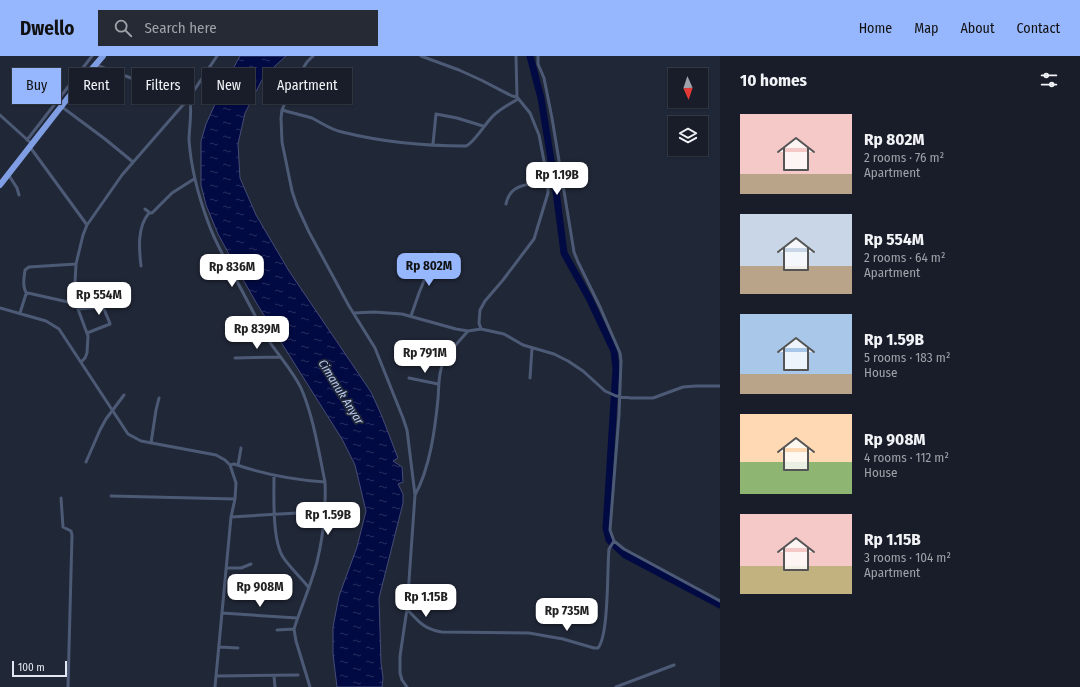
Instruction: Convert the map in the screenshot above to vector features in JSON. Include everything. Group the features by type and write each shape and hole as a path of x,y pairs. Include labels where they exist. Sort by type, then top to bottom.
{"highway":[{"path":"0,185 29,142 62,107 94,64 103,56"}],"street":[{"path":"29,142 92,56"},
{"path":"194,92 217,56"},
{"path":"313,56 292,84 282,110 282,142 290,184 297,206 309,232 375,348 403,418 409,443 415,495 407,609 400,656 400,673 402,680 408,687"},
{"path":"421,56 459,70 518,98 534,121 539,135 548,182 548,193 536,235 518,262 482,305 479,312 479,323 481,329"},
{"path":"516,56 518,98"},
{"path":"407,609 423,625 434,631 529,633 550,636 596,648 600,645 604,634 609,554 612,543 610,530 619,415 618,396 621,361 620,353 574,252 544,78 538,64 538,56"},
{"path":"94,64 132,78"},
{"path":"282,110 312,118 332,129 341,132 371,138 468,146 494,114 518,98"},
{"path":"81,362 87,353 88,344 87,333 78,309 75,291 76,264 87,225 118,180 185,104"},
{"path":"191,104 189,144 194,179 208,224 222,254 268,338 296,378 301,389 310,416 325,482 326,493 324,515 317,562 294,629 296,641 310,687"},
{"path":"62,107 133,162"},
{"path":"433,144 436,114 483,126"},
{"path":"0,115 29,142 87,225"},
{"path":"8,174 17,188 19,196"},
{"path":"141,266 139,241 144,221 149,213 152,213 172,193 194,179"},
{"path":"506,204 508,195 518,187 548,182"},
{"path":"145,209 149,213"},
{"path":"411,316 435,254"},
{"path":"20,313 27,294 25,290 24,278 25,270 29,267 76,264"},
{"path":"27,294 77,304"},
{"path":"78,309 103,307 109,321 110,324 87,333"},
{"path":"0,308 46,321 55,326 61,332 128,434 141,441 216,455 230,465 238,465 274,475 301,480 325,482"},
{"path":"354,313 374,312 402,314 468,331 481,329 504,334 524,345 554,354 568,361 583,371 611,395 631,398 653,398 683,387 720,386"},
{"path":"415,495 424,474 432,443 438,399 438,384 443,362 468,331"},
{"path":"530,378 532,348"},
{"path":"235,358 280,357"},
{"path":"409,378 438,384"},
{"path":"86,462 100,430 124,396"},
{"path":"151,443 159,398"},
{"path":"238,465 240,448"},
{"path":"215,687 227,568 232,499 236,483 230,465"},
{"path":"274,475 274,514 281,553 292,570 309,588"},
{"path":"111,496 232,499"},
{"path":"61,498 63,527 71,531 72,535 68,687"},
{"path":"231,517 299,513 324,515"},
{"path":"612,543 720,601"},
{"path":"227,568 241,568 251,564"},
{"path":"222,613 297,618"},
{"path":"276,630 294,629"},
{"path":"219,647 238,648"},
{"path":"616,687 674,665"},
{"path":"217,676 298,675"},
{"path":"274,676 274,687"}],"water":[{"path":"240,56 286,56 273,68 263,68 263,78 255,94 255,68 233,68"},
{"name":"Cimanuk Anyar","path":"215,104 250,104 245,113 238,144 240,178 256,215 289,271 371,392 398,458 393,461 402,467 403,482 398,484 403,494 403,503 379,598 381,663 383,678 382,687 337,687 333,654 333,627 339,596 357,547 366,511 355,465 342,439 257,304 218,234 206,205 201,185 201,141 206,124"}],"waterway":[{"path":"530,56 541,98 564,253 589,298 614,351 616,369 606,528 609,540 625,555 720,605"}]}
